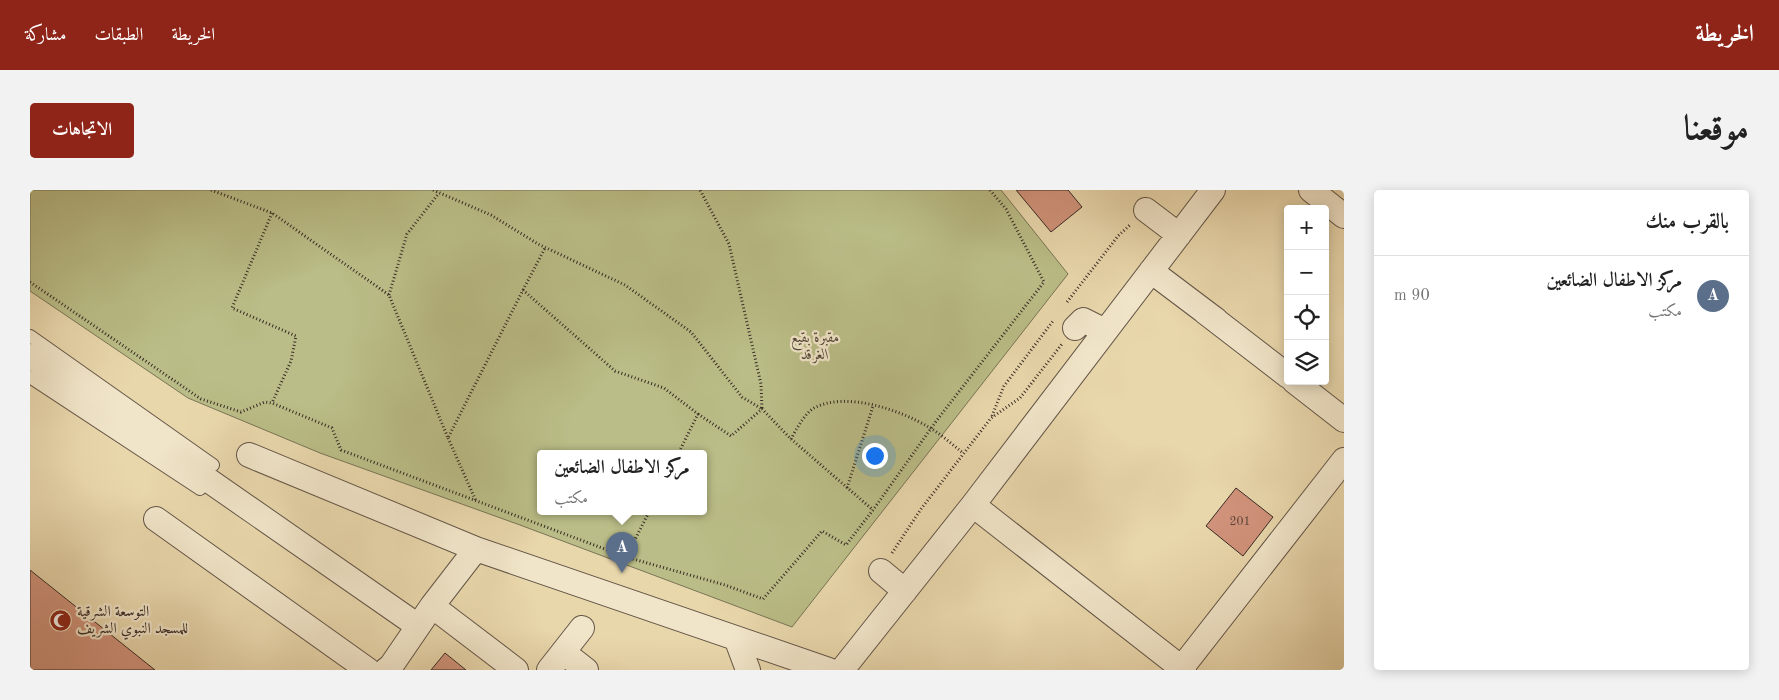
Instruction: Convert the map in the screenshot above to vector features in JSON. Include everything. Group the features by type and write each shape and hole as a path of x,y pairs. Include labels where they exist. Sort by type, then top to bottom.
{"street":[{"path":"842,670 973,505 1213,190"},
{"path":"1311,190 1344,216"},
{"path":"1146,210 1179,235"},
{"path":"1151,271 1284,373"},
{"path":"1075,328 1082,320 1105,331"},
{"path":"30,356 418,626"},
{"path":"1299,385 1344,420"},
{"path":"249,455 476,549 829,670"},
{"path":"973,505 1182,669 1344,460"},
{"path":"156,519 368,670"},
{"path":"386,670 391,666 432,606 476,549"},
{"path":"881,571 905,591"},
{"path":"432,606 516,670"},
{"path":"582,628 556,661 586,670"},
{"path":"736,638 748,670"}],"lane":[{"path":"30,336 213,464"},
{"path":"30,377 200,489"}],"path":[{"path":"211,190 272,214 389,295 476,501"},
{"path":"433,190 491,215 545,248 626,286 691,332 742,397 762,409 791,439 873,510"},
{"path":"700,190 729,244 761,384 762,409"},
{"path":"30,282 201,399 241,412 264,402 272,403 332,428 341,450 626,557 725,585 763,599 822,531 846,545 931,428 1044,282 1006,209 990,190"},
{"path":"389,295 407,234 440,193"},
{"path":"272,214 232,308 296,336 291,361 272,403"},
{"path":"448,438 545,248"},
{"path":"523,290 615,371 664,388 731,436 762,409"},
{"path":"881,571 921,509 991,418 1020,398 1075,328"},
{"path":"791,439 812,409 835,402 859,403 898,412 931,428 964,453"},
{"path":"848,488 872,406"},
{"path":"680,450 698,414"},
{"path":"626,557 647,515"}],"green space":[{"name":"مقبرة بقيع الغرقد","path":"30,190 1001,190 1068,274 792,627 520,525 320,453 188,398 30,291"}],"building":[{"path":"1016,190 1068,190 1082,207 1051,232"},
{"path":"1236,488 1273,517 1243,556 1206,526"},
{"name":"التوسعة الشرقية للمسجد النبوي الشريف","path":"30,570 155,670 30,670"},
{"path":"445,653 466,670 431,670"}],"place":[{"name":"مركز الاطفال الضائعين","path":"622,573"},
{"name":"التوسعة الشرقية للمسجد النبوي الشريف","path":"61,620"}]}
